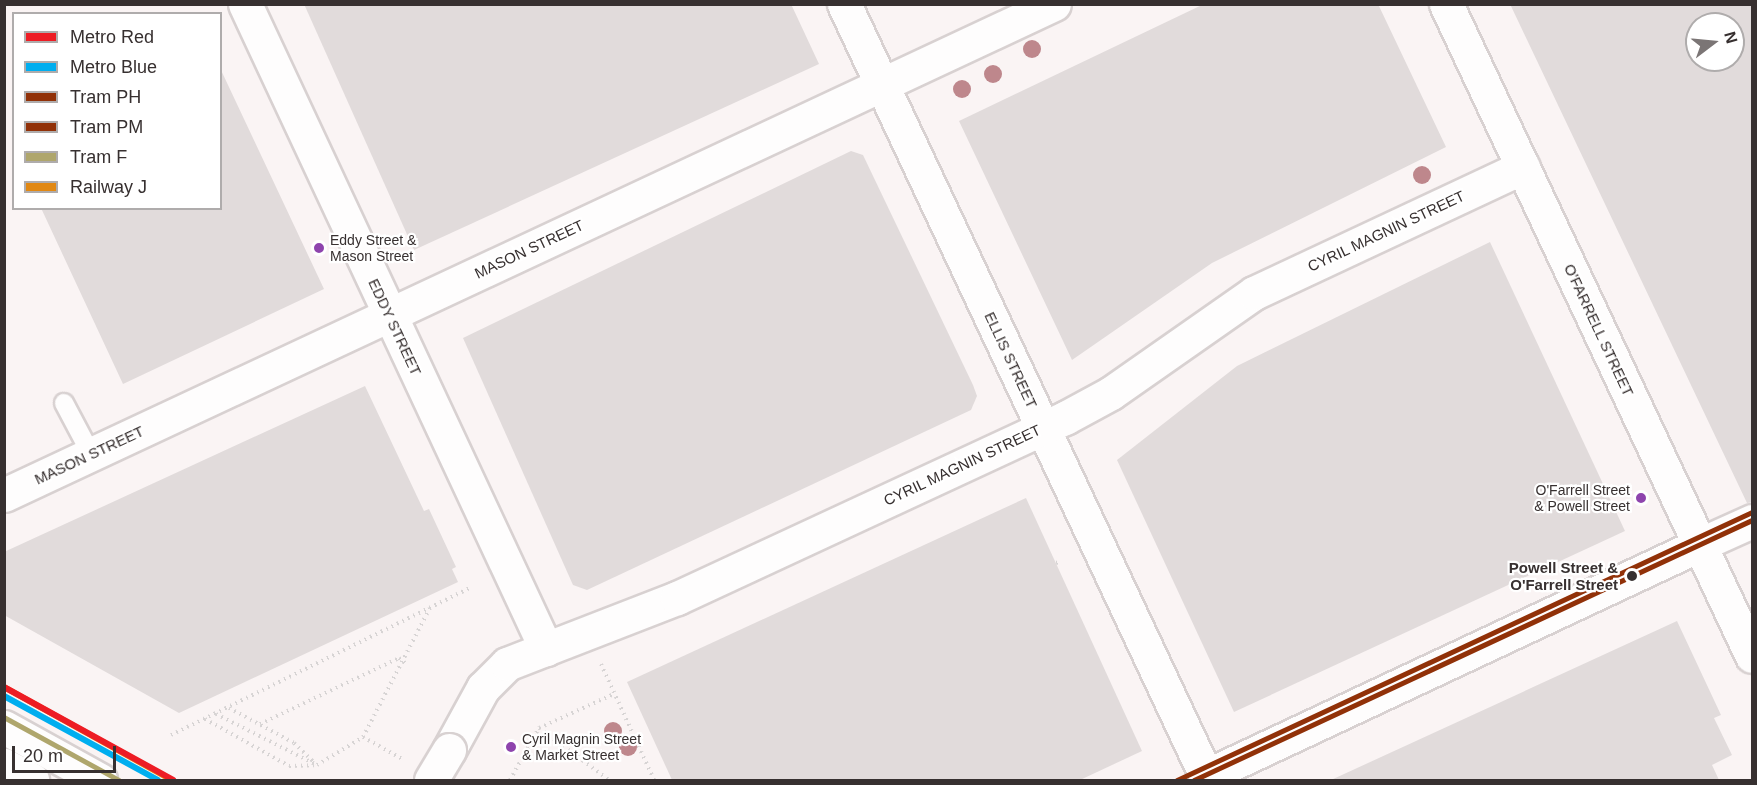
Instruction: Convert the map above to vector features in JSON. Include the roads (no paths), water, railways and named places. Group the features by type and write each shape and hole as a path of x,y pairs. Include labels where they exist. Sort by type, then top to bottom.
{"street":[{"name":"EDDY STREET","path":"244,4 546,649"},
{"name":"ELLIS STREET","path":"844,4 1207,778"},
{"name":"MASON STREET","path":"4,495 1054,4"},
{"name":"O'FARRELL STREET","path":"1447,5 1752,656"},
{"name":"CYRIL MAGNIN STREET","path":"421,772 449,750 494,674 546,649 677,598 1042,428 1110,393 1254,293 1523,167"},
{"path":"1207,778 1752,521"},
{"path":"4,727 100,780"},
{"path":"4,765 32,780"}],"lane":[{"path":"64,403 91,454"}],"metro line":[{"name":"Red","path":"4,687 173,780"},
{"name":"Blue","path":"4,696 158,780"}],"tram line":[{"name":"PH","path":"1177,780 1752,512"},
{"name":"PM","path":"1194,780 1752,520"},
{"name":"F","path":"4,717 119,780"}],"rail line":[{"name":"J","path":"4,687 172,780"}],"place":[{"name":"Eddy Street & Mason Street","path":"319,248"},
{"name":"O'Farrell Street & Powell Street","path":"1641,498"},
{"name":"Powell Street & O'Farrell Street","path":"1632,576"},
{"name":"Cyril Magnin Street & Market Street","path":"511,747"}]}
